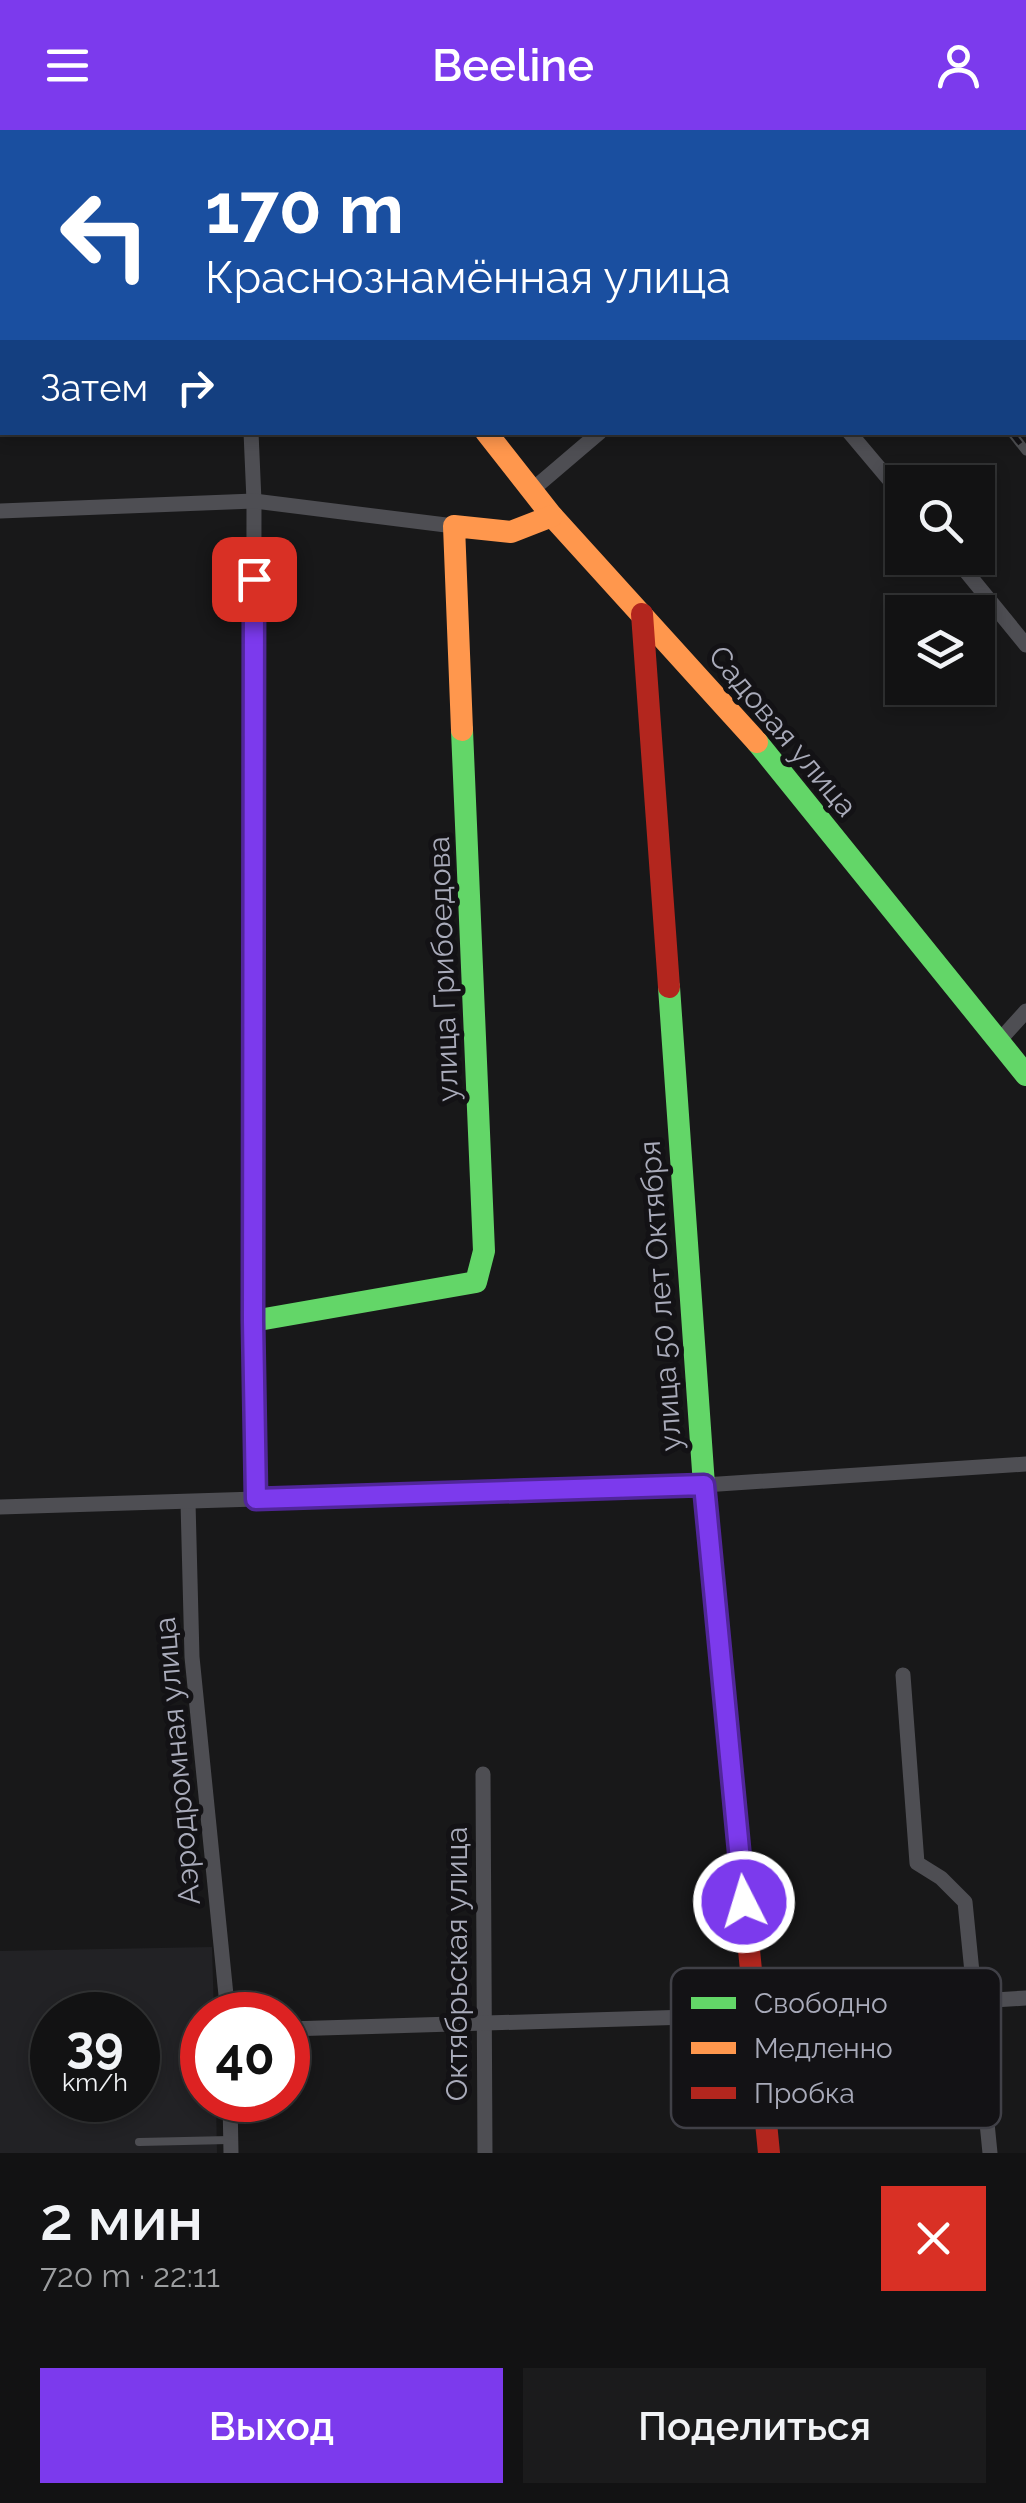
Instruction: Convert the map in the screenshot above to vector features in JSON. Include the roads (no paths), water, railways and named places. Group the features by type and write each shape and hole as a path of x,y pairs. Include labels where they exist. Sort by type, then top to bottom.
{"street":[{"path":"251,435 256,1499"},
{"name":"Садовая улица","path":"488,435 552,516 747,730 1026,1074"},
{"path":"532,490 596,435"},
{"path":"852,435 885,475"},
{"path":"0,511 254,500 511,532 552,516"},
{"name":"улица Грибоедова","path":"253,1321 476,1282 484,1250 454,526"},
{"path":"969,575 1026,644"},
{"name":"улица 50 лет Октября","path":"642,614 704,1485 750,1968"},
{"path":"999,1041 1026,1011"},
{"path":"0,1507 704,1485 1026,1464"},
{"name":"Аэродромная улица","path":"188,1502 192,1658 226,1992"},
{"path":"903,1676 918,1863 966,1902 972,1968"},
{"name":"Октябрьская улица","path":"484,1774 485,2153"},
{"path":"1001,2001 1026,1998"},
{"path":"310,2028 671,2018"},
{"name":"улица 50 лет Октября","path":"766,2128 769,2153"},
{"path":"987,2128 990,2153"}],"lane":[{"path":"139,2142 231,2146"}],"railway":[{"path":"1013,435 1026,451"}]}
